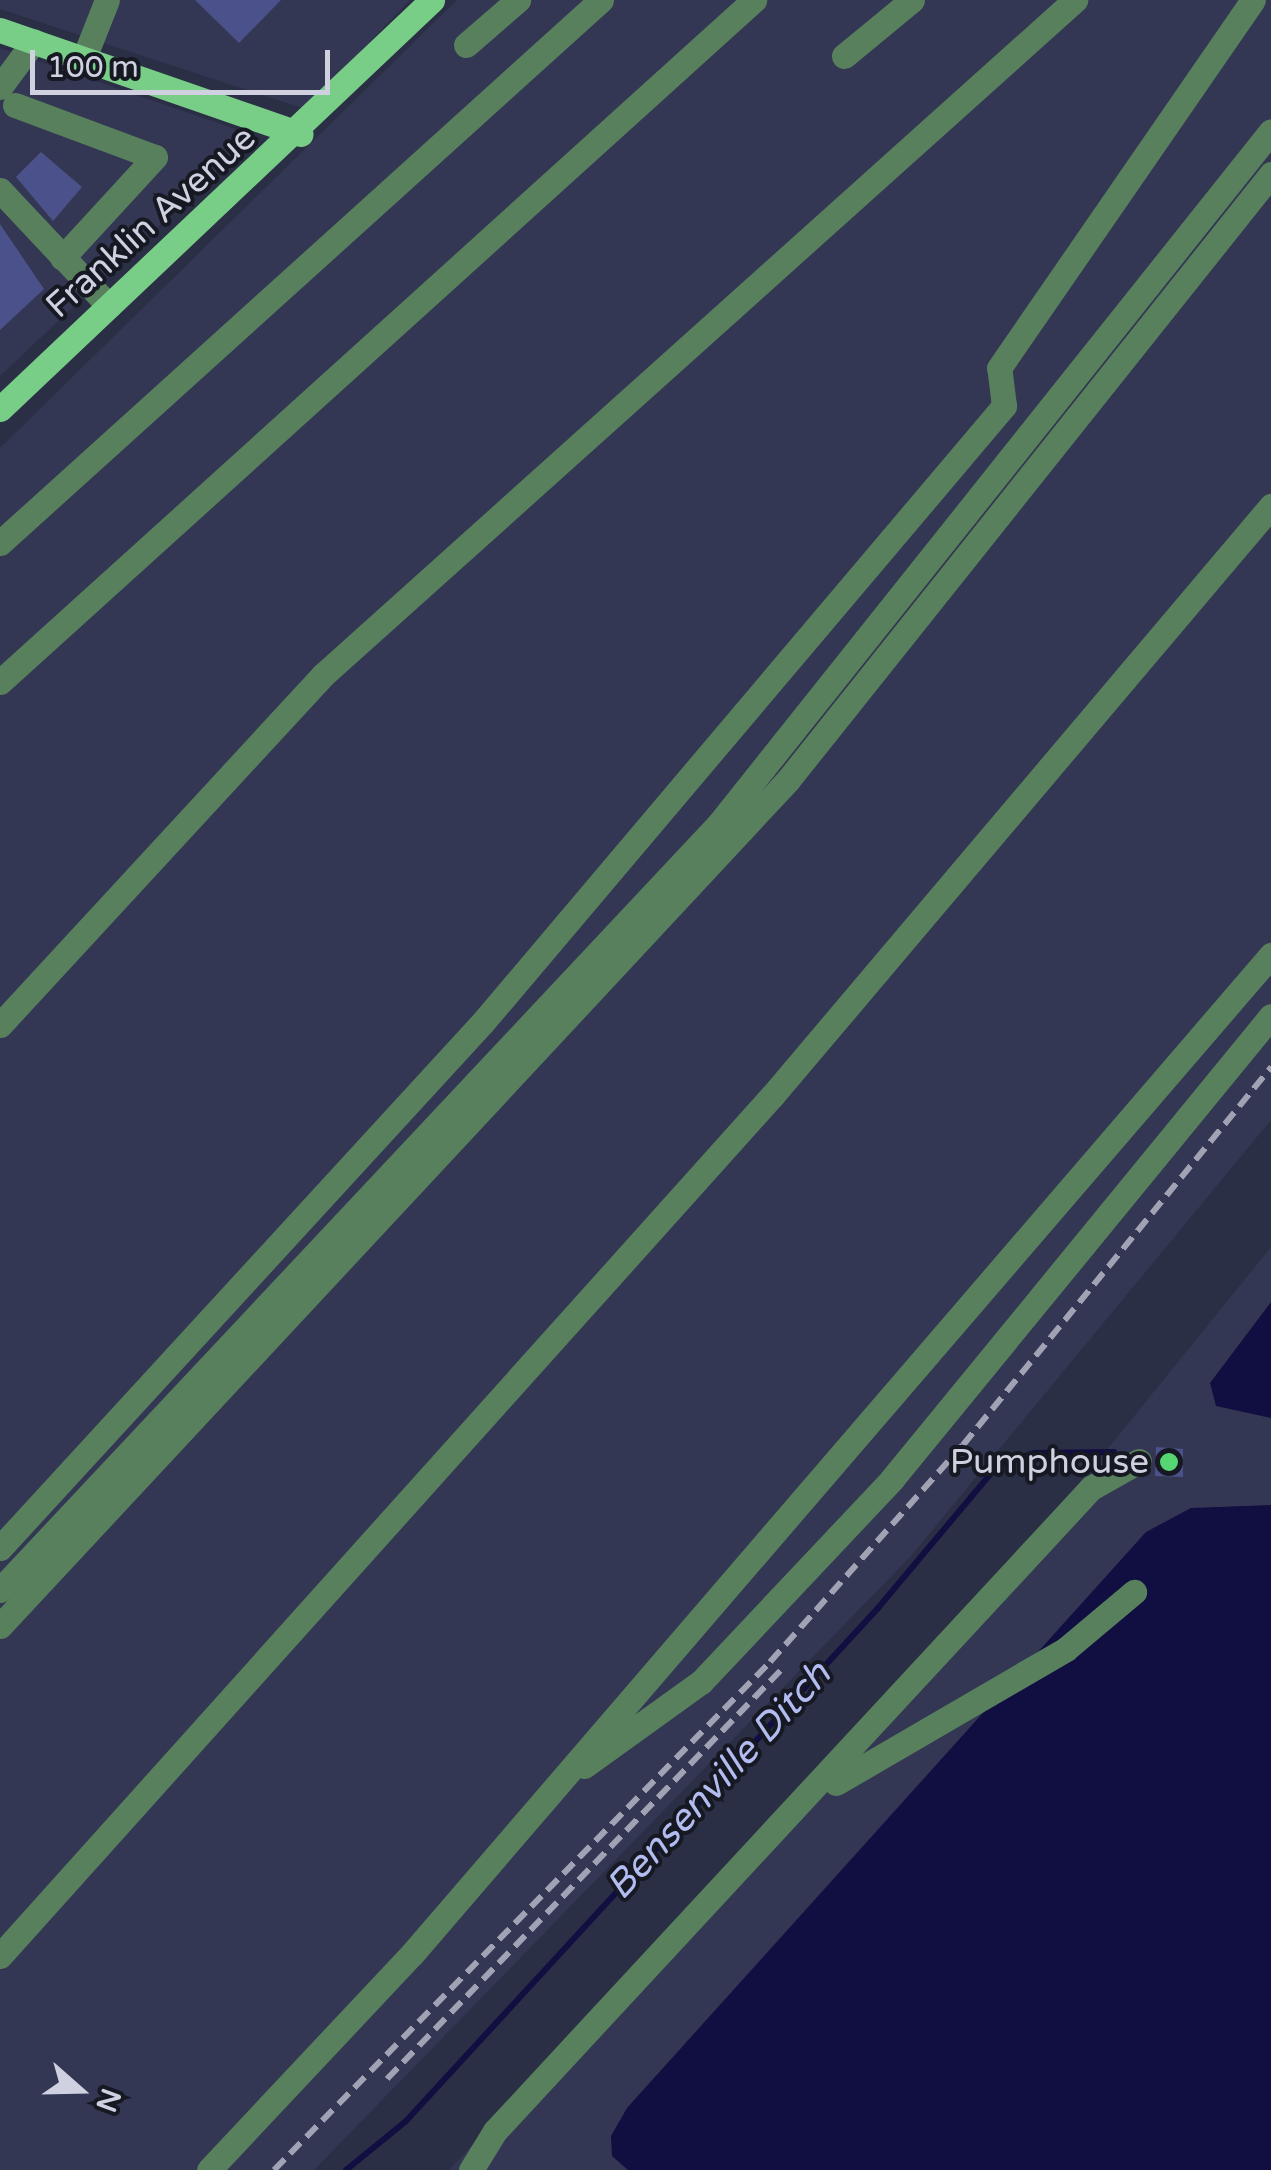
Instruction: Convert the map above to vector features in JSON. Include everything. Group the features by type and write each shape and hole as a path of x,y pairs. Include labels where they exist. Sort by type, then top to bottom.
{"main road":[{"name":"Franklin Avenue","path":"0,408 300,134 432,0"},
{"path":"0,30 300,134"}],"lane":[{"path":"84,58 106,0"},
{"path":"466,45 518,0"},
{"path":"0,543 601,0"},
{"path":"0,682 754,0"},
{"path":"844,56 912,0"},
{"path":"0,1025 323,675 1075,0"},
{"path":"0,1548 483,1022 1004,406 999,368 1253,0"},
{"path":"34,42 4,103 156,157 62,258"},
{"path":"0,1590 718,825 1271,131"},
{"path":"0,1626 788,780 1271,174"},
{"path":"0,190 108,306"},
{"path":"0,1956 772,1096 1271,506"},
{"path":"209,2170 556,1787 1271,955"},
{"path":"556,1787 701,1682 892,1479 1271,1016"},
{"path":"471,2170 494,2131 813,1797 1091,1488 1139,1461"},
{"path":"813,1797 1066,1649 1134,1592"}],"shaded area":[{"path":"0,0 410,0 305,109 0,9"},
{"path":"457,0 1271,0 1271,1120 911,1556 314,2170 0,2170 0,448"},
{"path":"0,48 235,129 241,148 0,376"},
{"path":"1271,1247 1271,2170 449,2170 801,1797 1089,1472"},
{"path":"1271,1302 1271,1418 1216,1406 1210,1383"},
{"path":"1271,1505 1271,2170 628,2170 612,2156 611,2136 627,2108 1146,1532 1191,1508"}],"building":[{"path":"195,0 281,0 239,43"},
{"path":"41,152 82,187 53,221 16,177"},
{"path":"0,224 44,289 0,330"},
{"name":"Pumphouse","path":"1156,1447 1183,1449 1183,1477 1155,1476"}],"waterway":[{"name":"Bensenville Ditch","path":"346,2170 406,2121 878,1608 998,1465 1034,1453 1114,1452"}],"railway":[{"path":"274,2170 770,1662 963,1445 1271,1067"},
{"path":"387,2079 782,1669"}],"place":[{"name":"Pumphouse","path":"1169,1462"}]}
